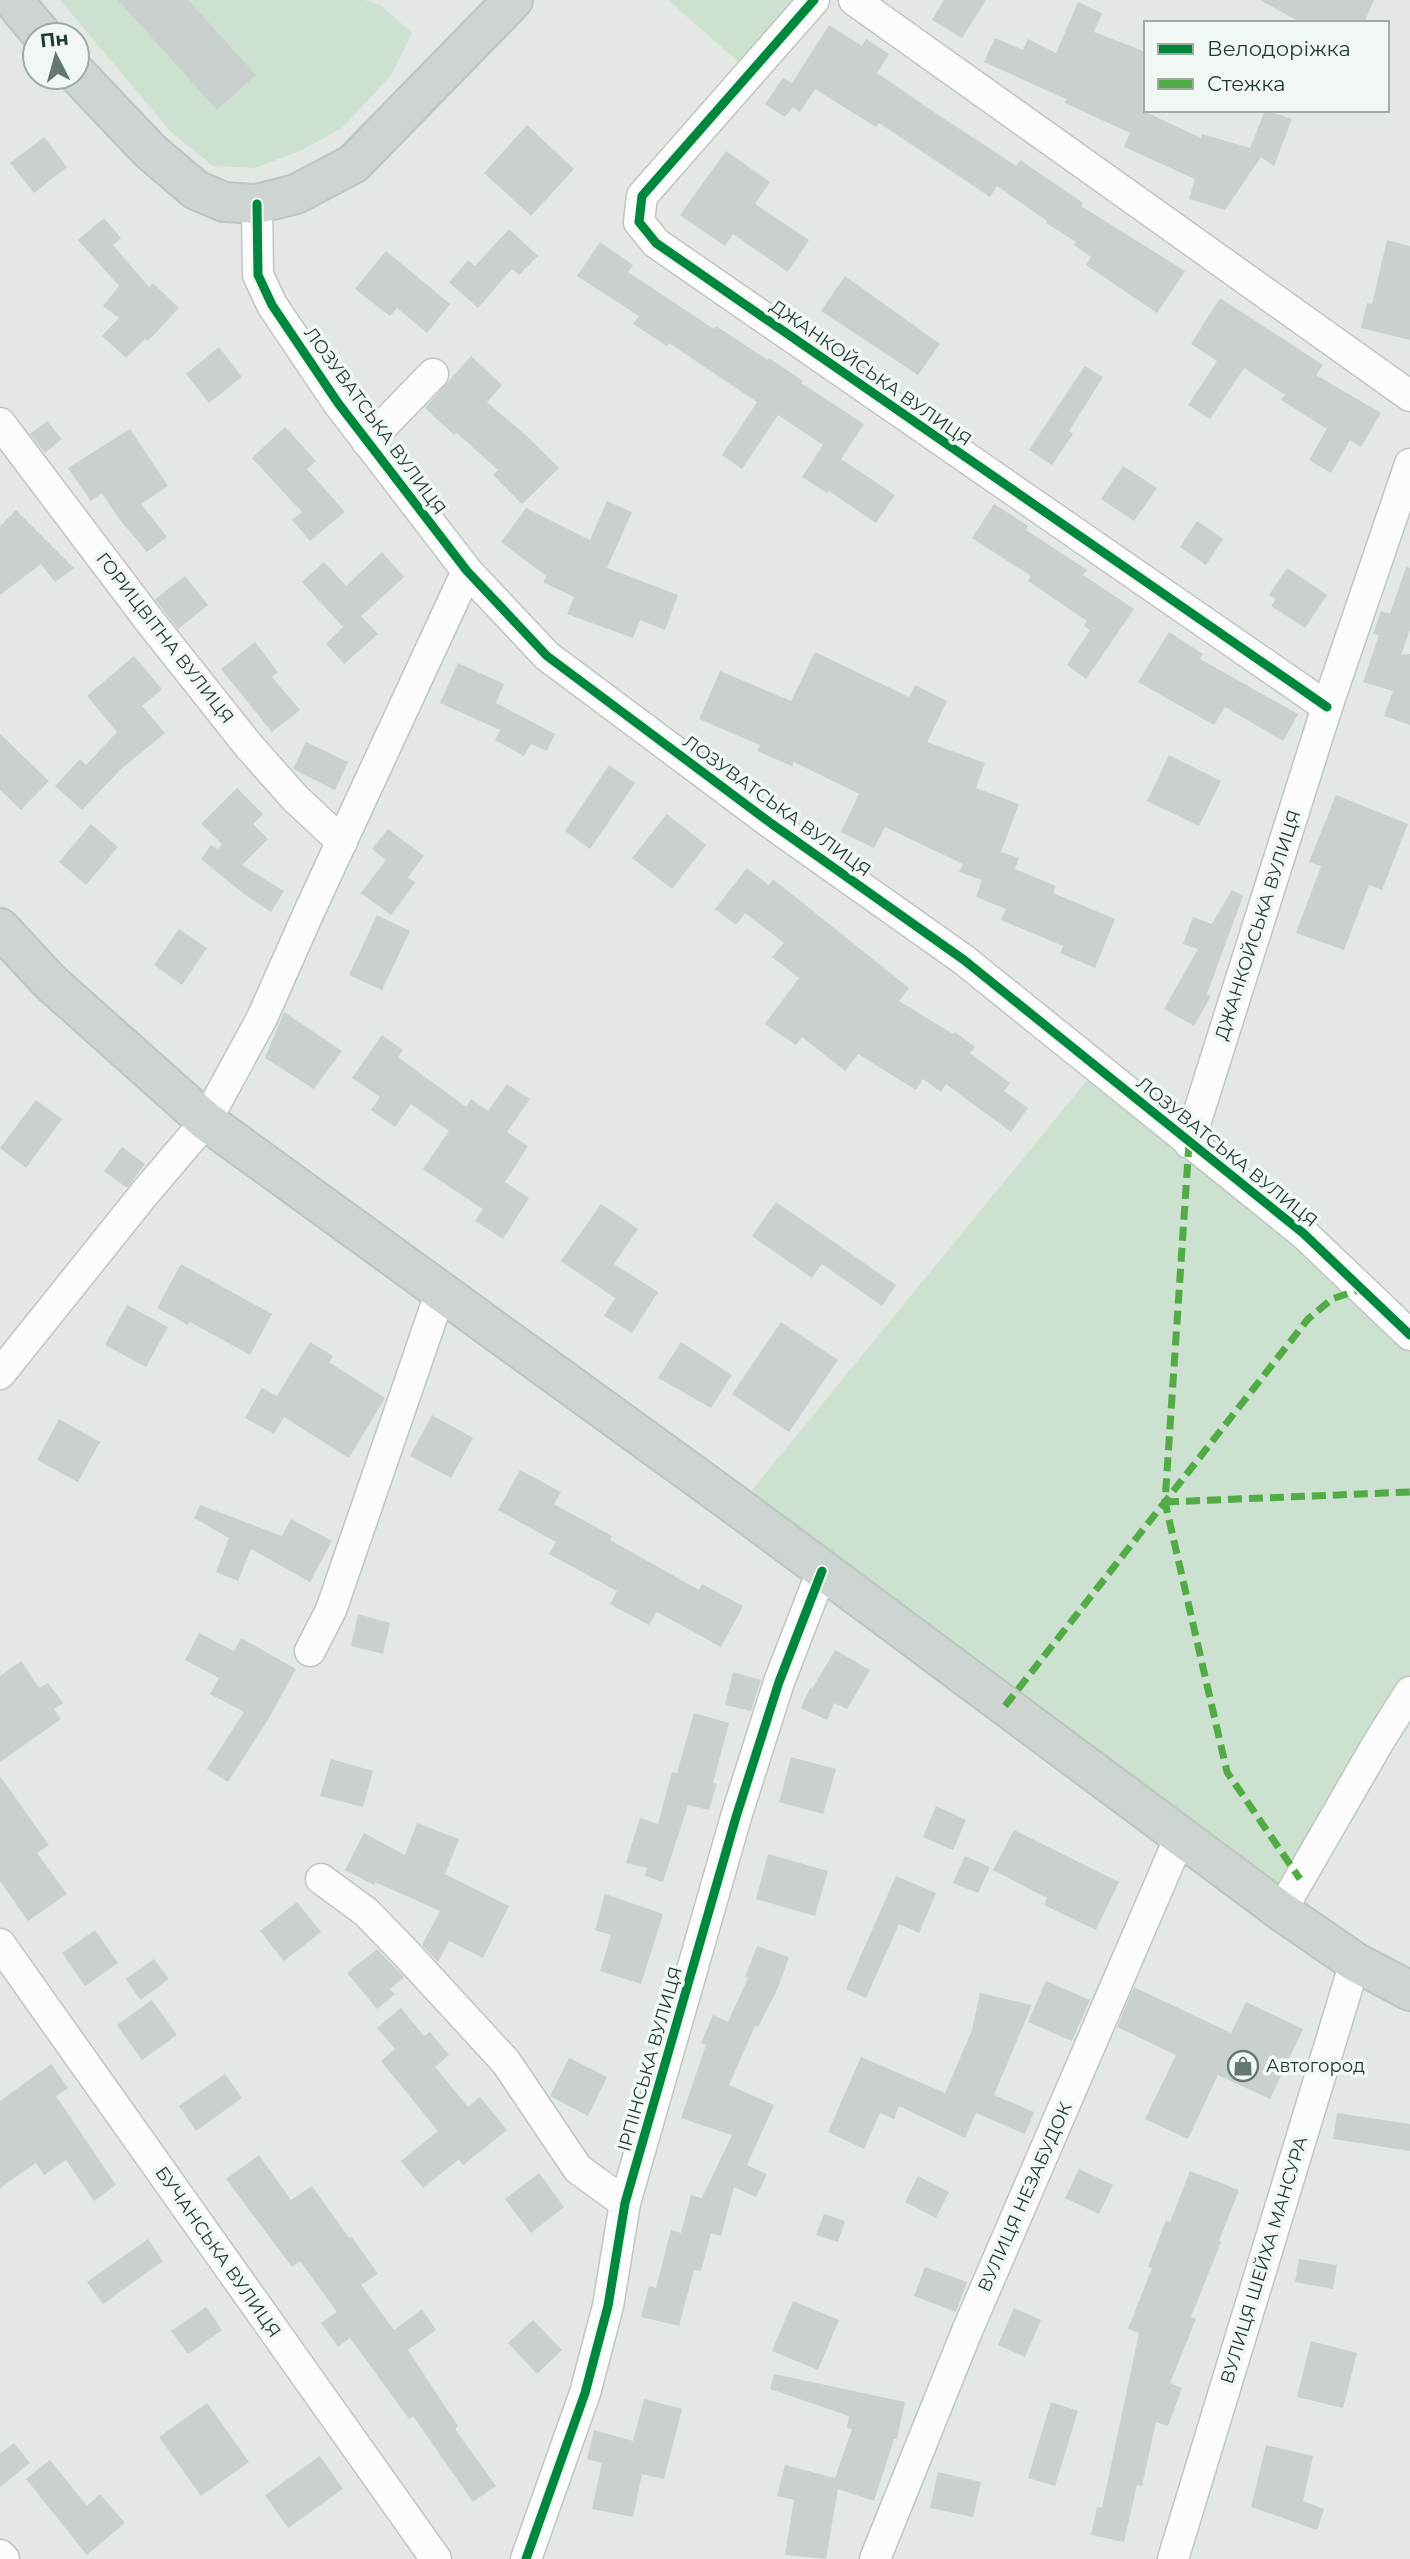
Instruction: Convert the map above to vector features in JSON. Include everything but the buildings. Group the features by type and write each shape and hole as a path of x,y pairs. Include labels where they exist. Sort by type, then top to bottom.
{"main road":[{"path":"13,0 30,21"},
{"path":"91,89 150,151 196,190 224,202 257,204 296,194 353,164 513,0"},
{"path":"0,928 50,982 206,1121 738,1507 1281,1911 1355,1962 1410,1990"}],"street":[{"name":"ДЖАНКОЙСЬКА ВУЛИЦЯ","path":"814,0 642,196 639,222 656,243 1327,707"},
{"path":"854,0 1410,396"},
{"name":"ЛОЗУВАТСЬКА ВУЛИЦЯ","path":"257,204 258,275 272,305 368,442 467,571 547,656 565,672 964,960 1303,1233 1410,1335"},
{"path":"368,442 433,374"},
{"name":"ГОРИЦВІТНА ВУЛИЦЯ","path":"0,423 247,745 295,798 342,842"},
{"name":"ДЖАНКОЙСЬКА ВУЛИЦЯ","path":"1189,1143 1327,707 1410,464"},
{"path":"0,1374 206,1121 262,1018 467,571"},
{"path":"310,1651 331,1610 441,1292"},
{"name":"ІРПІНСЬКА ВУЛИЦЯ","path":"526,2559 585,2393 608,2306 625,2203 736,1817 779,1682 822,1571"},
{"path":"1281,1911 1410,1692"},
{"name":"ВУЛИЦЯ НЕЗАБУДОК","path":"875,2559 967,2331 1180,1837"},
{"path":"321,1879 366,1912 506,2063 578,2169 625,2203"},
{"name":"БУЧАНСЬКА ВУЛИЦЯ","path":"0,1944 436,2559"},
{"name":"ВУЛИЦЯ ШЕЙХА МАНСУРА","path":"1173,2559 1355,1962"},
{"path":"0,2555 4,2559"}],"green space":[{"path":"60,0 365,0 380,5 412,33 391,75 342,128 302,150 255,168 213,166 171,132 91,37 91,21 78,21"},
{"path":"668,0 793,0 740,63"},
{"path":"1098,1067 1410,1335 1410,1692 1281,1911 738,1507"}],"marked path":[{"path":"1189,1143 1165,1502 1227,1772 1300,1879"},
{"path":"1005,1706 1308,1319 1332,1299 1361,1289"},
{"path":"1165,1502 1410,1492"}],"cycle path":[{"path":"814,0 642,196 639,222 656,243 1327,707"},
{"path":"257,204 258,275 272,305 338,403 467,571 547,656 772,824 964,960 1303,1233 1410,1335"},
{"path":"526,2559 585,2393 608,2306 625,2203 736,1817 779,1682 822,1571"}],"place":[{"name":"Автогород","path":"1243,2066"}]}
